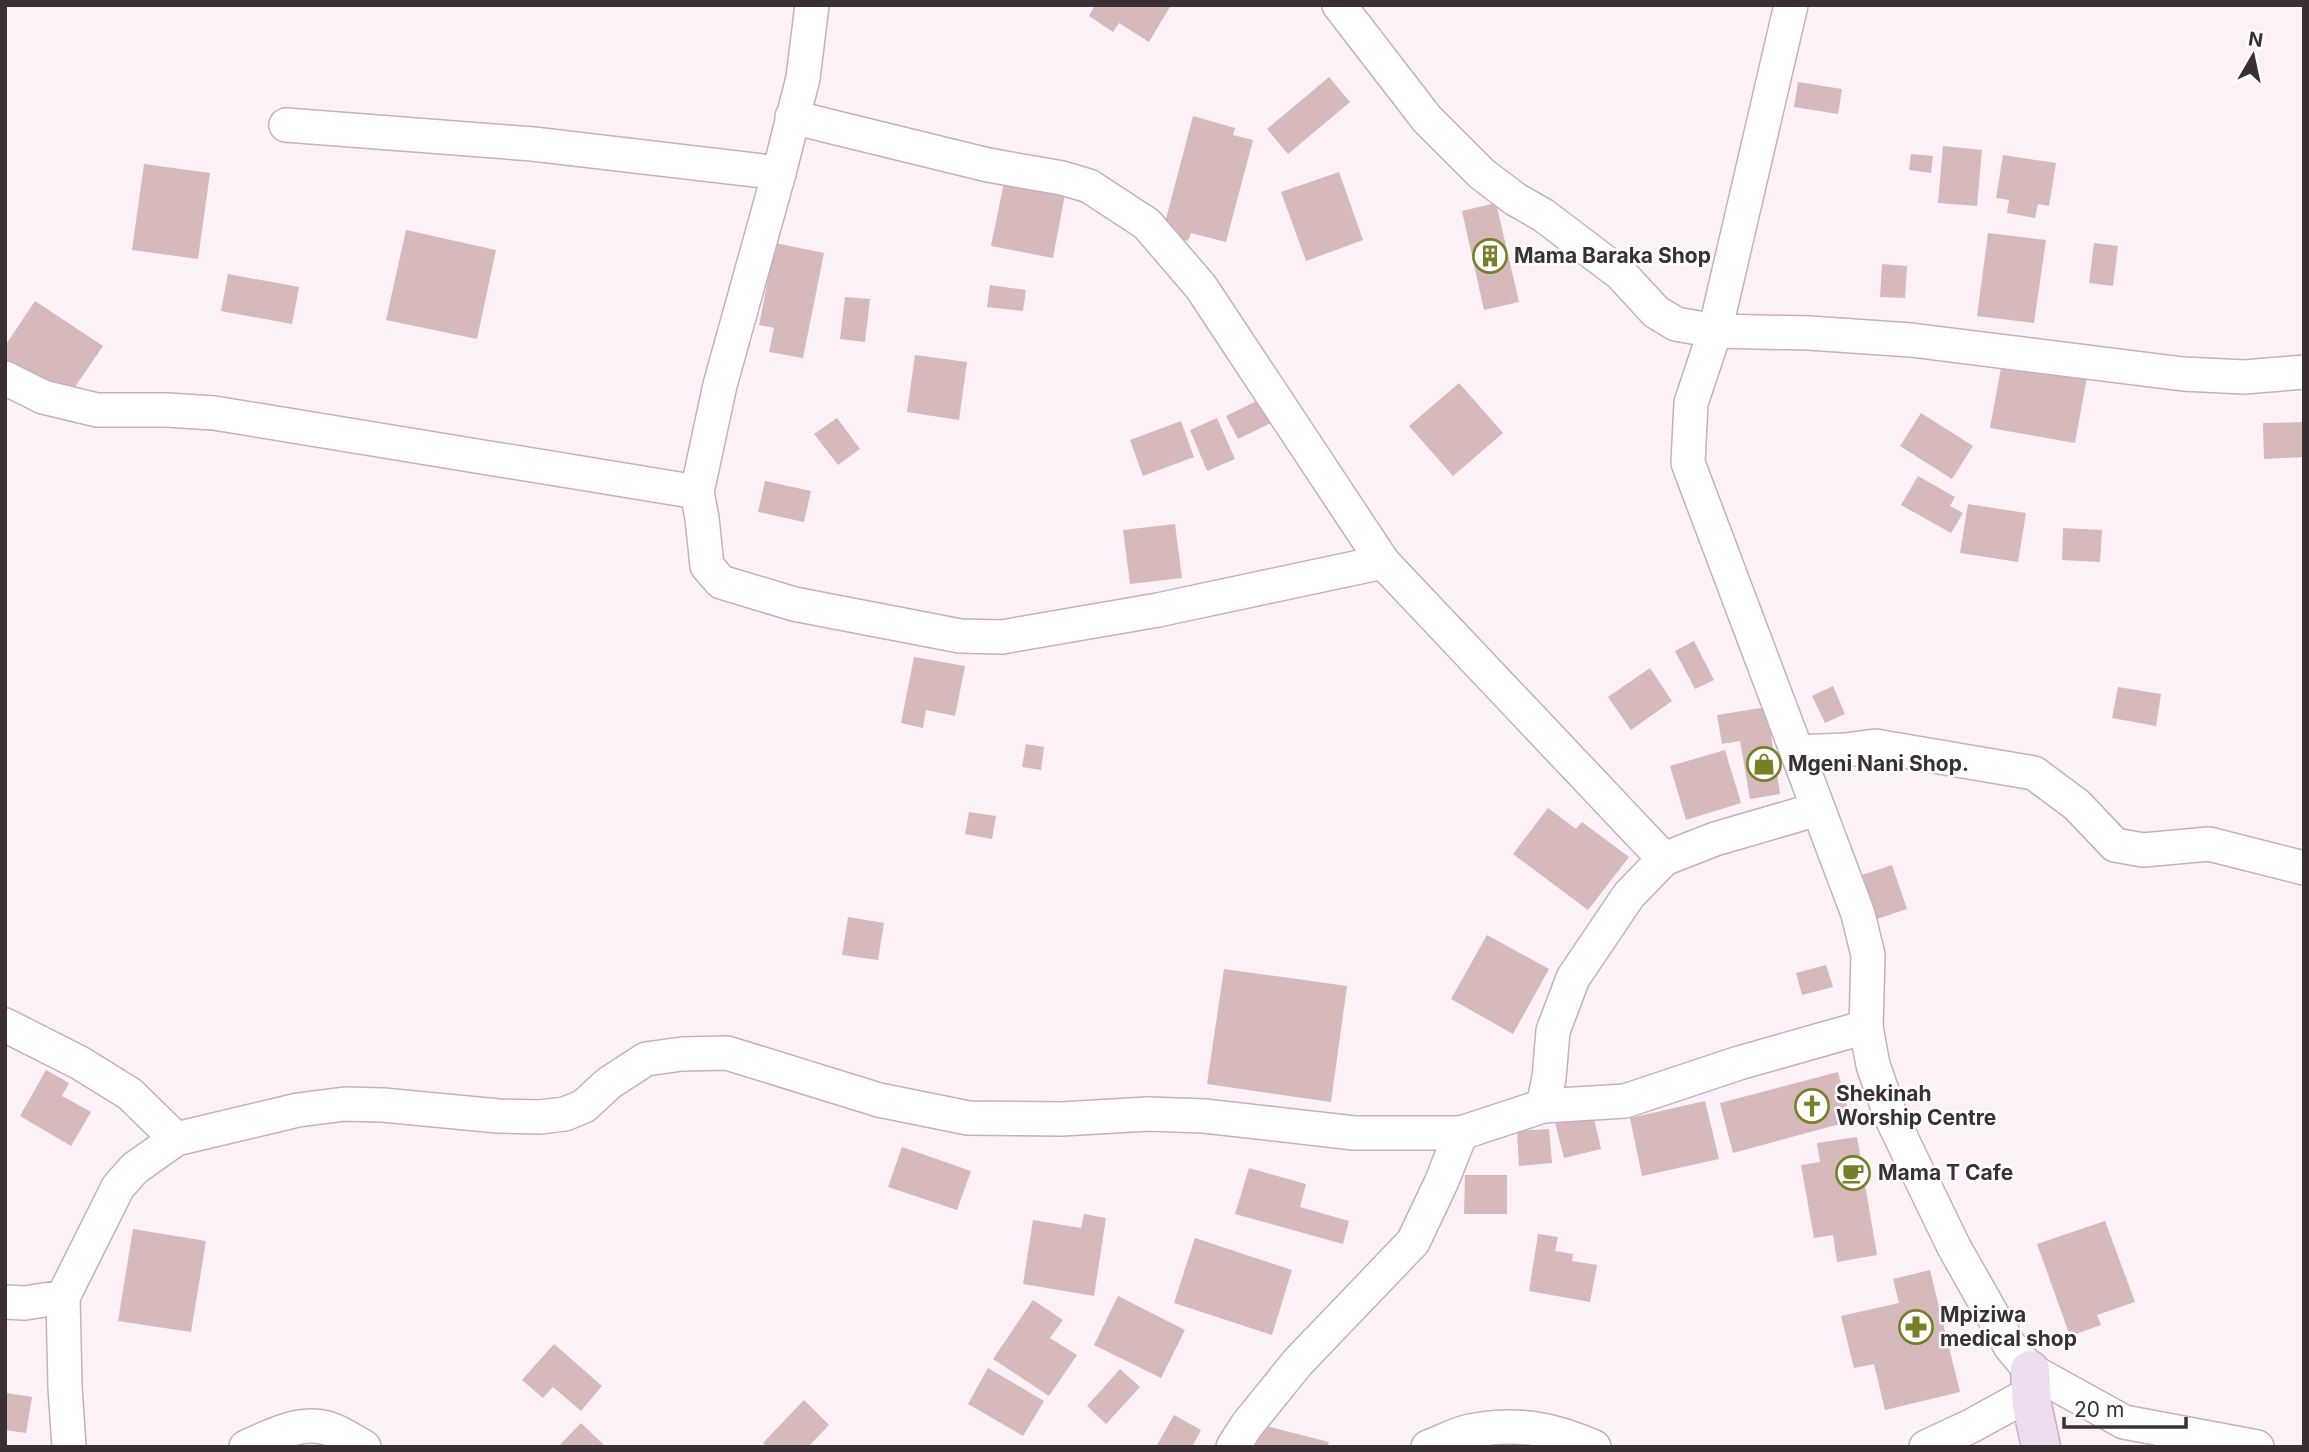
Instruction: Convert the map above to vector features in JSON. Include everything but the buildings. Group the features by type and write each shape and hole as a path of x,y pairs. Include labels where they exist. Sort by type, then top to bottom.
{"street":[{"path":"811,5 803,78 720,385 697,492 708,566 721,582 794,604 960,636 1002,637 1158,610 1383,562"},
{"path":"1339,5 1427,119 1482,174 1515,199 1543,215 1620,273 1656,312 1676,324 1715,331 1809,333 1911,340 2183,374 2244,377 2304,372"},
{"path":"1791,5 1715,331 1691,403 1688,463 1858,914 1868,955 1866,1027 1873,1065 1891,1117 1954,1247 2031,1382 2042,1447"},
{"path":"792,117 988,165 1062,178 1089,186 1147,224 1201,288 1383,562 1664,859"},
{"path":"286,125 533,144 779,173"},
{"path":"5,378 43,397 97,410 214,413 697,492"},
{"path":"1797,752 1875,746 2034,773 2077,805 2115,845 2143,849 2209,844 2304,868"},
{"path":"1543,1106 1549,1078 1553,1031 1573,978 1629,895 1664,859 1715,839 1818,809"},
{"path":"5,1025 80,1063 130,1094 176,1139"},
{"path":"69,1447 63,1297 118,1187 135,1168 176,1139 298,1110 345,1104 498,1116 540,1117 565,1114 584,1106 609,1083 646,1059 682,1054 727,1053 879,1100 968,1118 1062,1119 1148,1114 1203,1116 1354,1133 1461,1133 1543,1106 1625,1101 1738,1063 1866,1027"},
{"path":"1233,1447 1247,1425 1298,1362 1413,1242 1461,1133"},
{"path":"5,1302 25,1303 63,1297"},
{"path":"1926,1447 1971,1426 2031,1382"},
{"path":"2031,1382 2124,1423 2257,1447"},
{"path":"246,1447 285,1430 311,1427 331,1429 364,1447"},
{"path":"1428,1447 1469,1431 1514,1427 1545,1428 1594,1447"}],"place":[{"name":"Mama Baraka Shop","path":"1490,256"},
{"name":"Mgeni Nani Shop.","path":"1764,764"},
{"name":"Shekinah Worship Centre","path":"1812,1106"},
{"name":"Mama T Cafe","path":"1853,1173"},
{"name":"Mpiziwa medical shop","path":"1916,1327"}]}
